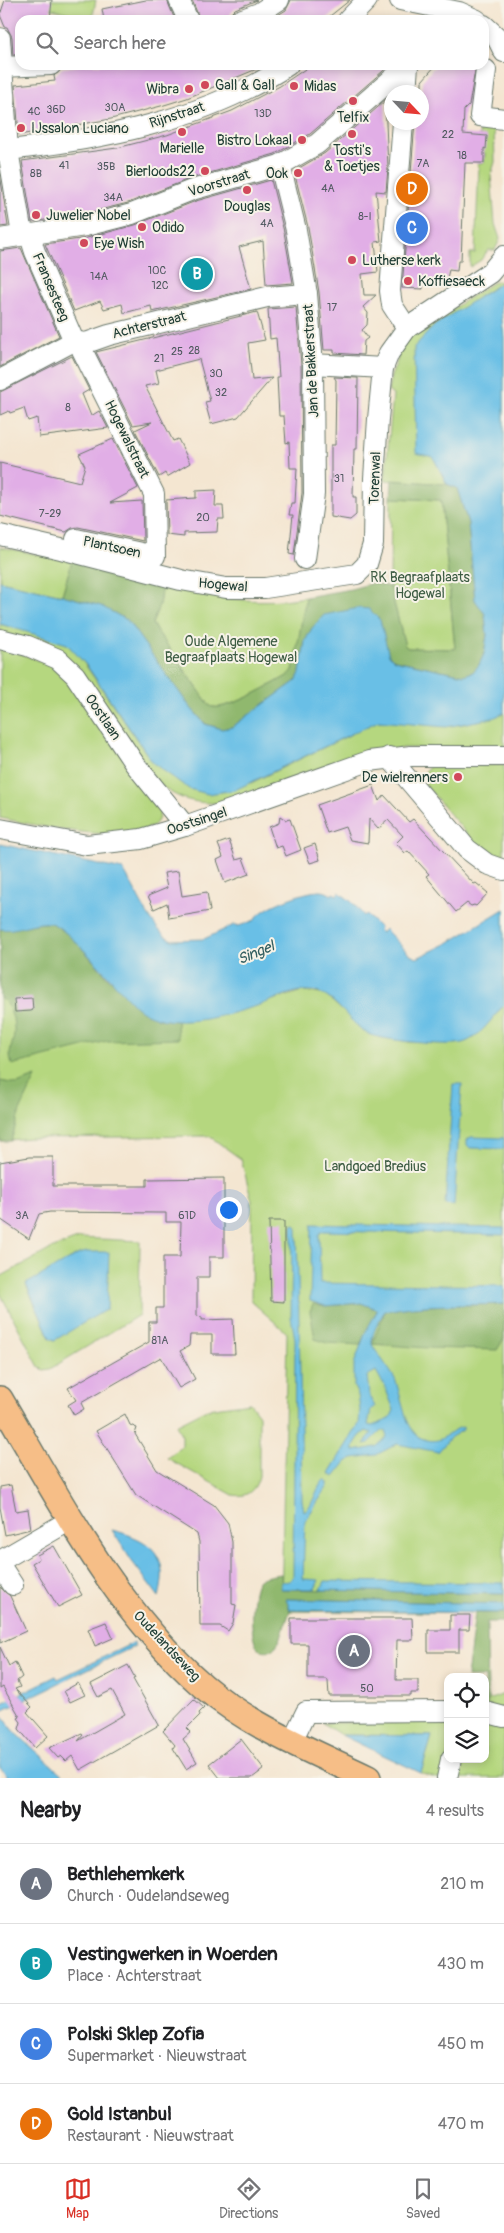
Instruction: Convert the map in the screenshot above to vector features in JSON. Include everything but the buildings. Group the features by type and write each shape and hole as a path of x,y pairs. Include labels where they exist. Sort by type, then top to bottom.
{"main road":[{"name":"Oudelandseweg","path":"5,1397 72,1520 109,1578 149,1631 197,1679 244,1715 368,1778"}],"street":[{"path":"179,0 186,15"},
{"path":"253,15 279,0"},
{"path":"353,15 368,0"},
{"path":"400,0 466,15"},
{"path":"489,30 496,36 504,52"},
{"name":"Fransesteeg","path":"0,38 4,150 26,234 64,319 79,342"},
{"path":"1,67 15,66"},
{"name":"Rijnstraat","path":"4,150 110,135 160,121 222,100 252,87 280,70"},
{"name":"Voorstraat","path":"0,239 86,226 132,214 192,190 280,165 317,144 402,70"},
{"path":"407,85 408,70"},
{"path":"486,70 480,116 504,119"},
{"path":"402,130 390,291 392,305 402,323 407,328 490,273 503,262"},
{"name":"Jan de Bakkerstraat","path":"280,165 296,230 307,294 314,364 314,494 305,558"},
{"name":"Achterstraat","path":"0,380 79,342 267,297 307,294"},
{"name":"Torenwal","path":"302,583 357,574 367,564 373,544 374,478 383,368 389,353 407,328"},
{"name":"Hogewalstraat","path":"79,342 154,494 155,540"},
{"path":"314,364 383,368"},
{"name":"Plantsoen","path":"0,535 61,548 145,570"},
{"name":"Plantsoen","path":"61,548 66,537 155,556 155,540"},
{"name":"Hogewal","path":"145,570 181,580 226,588 265,588 302,583"},
{"name":"Oostlaan","path":"0,639 28,646 58,658 74,675 134,763 185,826"},
{"name":"Oostsingel","path":"0,829 87,845 141,839 185,826 369,761 389,757 504,756"},
{"path":"389,757 467,849 487,864 504,870"},
{"path":"0,1561 72,1520"},
{"path":"0,1565 13,1585"},
{"path":"292,1741 306,1712 444,1711"},
{"path":"489,1713 504,1717"},
{"path":"447,1778 450,1763"}],"green space":[{"path":"50,0 96,0 93,15 69,15 69,13 48,8"},
{"path":"483,127 494,128 495,162 491,175 495,224 500,239 495,250 488,250 481,260 470,267 470,253 475,253 479,167 477,163 484,163 485,153 478,153 480,130"},
{"path":"498,281 501,283 478,297 433,457 447,484 385,480 393,395 388,391 391,376 398,359 395,356 409,337 492,283"},
{"path":"392,480 446,484 457,488 468,523 475,600 485,614 487,635 484,654 474,672 464,675 395,660 389,656 383,632 305,641 300,673 296,681 232,727 222,729 206,724 190,707 127,620 101,606 62,595 72,561 162,585 159,605 152,624 210,706 217,707 237,702 289,675 293,670 306,597 373,583 390,587 405,646 408,648 455,649 441,500 391,498"},
{"name":"RK Begraafplaats Hogewal","path":"391,498 441,500 455,649 408,648 405,646 390,587"},
{"path":"0,547 72,561 62,595 0,581"},
{"name":"Oude Algemene Begraafplaats Hogewal","path":"162,585 233,599 268,601 306,597 294,670 289,675 237,702 226,706 210,706 152,624 159,605"},
{"path":"0,624 49,636 75,650 153,763 251,783 378,721 464,724 504,713 504,748 403,748 233,802 212,803 192,801 174,794 156,781 80,672 0,632"},
{"path":"0,646 59,668 160,808 158,819 154,825 137,832 119,834 77,832 0,818"},
{"path":"504,765 504,864 477,846 427,787 423,778 430,766"},
{"path":"52,923 73,938 109,979 158,1019 177,1020 178,1039 107,1041 12,1065 10,1055 14,1034 13,1018 7,1004 0,998 0,929"},
{"name":"Landgoed Bredius","path":"0,929 158,1019 208,1018 304,991 325,995 369,1034 409,1042 425,1042 489,1022 504,1005 504,1613 281,1611 287,1333 251,1301 252,1201 241,1159 209,1136 29,1138 0,1141"},
{"path":"36,1077 20,1111 11,1141 0,1141 0,1081 17,1084"},
{"path":"80,1238 140,1241 139,1315 50,1369 44,1370 39,1367 0,1293 0,1277 51,1249","holes":["79,1254 55,1340 50,1338 26,1285"]},
{"path":"361,1303 377,1311 360,1345 328,1343 315,1339 310,1311 313,1304 325,1306"},
{"path":"504,1304 504,1339 497,1350 372,1344 385,1311 429,1306"},
{"path":"250,1403 259,1415 259,1476 251,1492 238,1496 233,1495 167,1458 182,1446 182,1436 176,1425 207,1409"},
{"path":"281,1574 282,1589 504,1594 504,1604 287,1599 290,1611 280,1640 273,1650 264,1651 258,1648 253,1635 252,1603 254,1593 259,1580"},
{"path":"475,1613 504,1613 504,1622 487,1622 488,1673 468,1673"},
{"path":"504,1694 504,1778 435,1778 421,1773 432,1736 341,1735 322,1723 444,1722 444,1763 489,1763 489,1700"}],"water":[{"path":"504,281 504,293 500,299 504,338 504,713 493,718 446,727 378,721 235,790 208,794 189,789 153,763 87,666 67,644 0,624 0,581 101,606 127,620 190,707 205,724 222,729 232,727 296,681 300,673 305,641 312,628 324,615 359,608 369,609 380,620 389,655 394,660 464,675 473,672 484,654 487,635 485,614 475,600 468,523 457,488 447,484 433,457 416,453 414,347 435,325"},
{"name":"Singel","path":"0,844 123,870 144,909 157,928 172,940 204,939 234,925 239,926 255,920 265,910 274,905 305,893 321,891 337,895 339,892 353,903 364,916 366,914 380,928 379,931 382,933 385,929 410,955 417,958 448,943 504,909 504,1005 474,1037 468,1041 455,1044 400,1041 368,1034 331,1000 314,991 292,993 260,1005 213,1018 180,1021 164,1020 149,1015 136,1007 93,960 58,927 50,923 44,923 6,930 0,929"},
{"path":"453,1084 462,1084 454,1206 445,1205"},
{"path":"471,1137 504,1138 504,1149 470,1148 467,1145 467,1140"},
{"path":"295,1224 297,1228 302,1500 304,1511 311,1505 322,1482 325,1479 328,1482 328,1486 305,1521 303,1579 319,1580 315,1589 281,1589 281,1582 290,1581 293,1577 295,1339 291,1317 292,1225"},
{"path":"312,1224 504,1228 504,1235 323,1231 319,1234 320,1283 504,1286 504,1304 429,1306 385,1311 374,1331 372,1344 395,1379 407,1420 416,1434 421,1438 434,1441 463,1427 463,1430 451,1437 438,1452 397,1444 376,1455 353,1458 346,1462 334,1477 329,1473 359,1424 360,1409 358,1395 354,1387 354,1364 366,1331 377,1311 361,1303 325,1306 310,1301","holes":["376,1371 394,1410 390,1419 372,1426 368,1425 371,1409 375,1407 369,1394 367,1376","366,1431 372,1433 364,1444 369,1443 381,1431 385,1431 387,1437 376,1447 354,1451 357,1440"]},
{"path":"109,1252 107,1309 55,1340 50,1338 26,1284 79,1254"},
{"path":"112,1530 138,1539 155,1552 160,1560 162,1570 159,1597 131,1560"},
{"path":"325,1581 504,1583 504,1594 321,1590"},
{"path":"286,1599 504,1604 504,1613 290,1610"},
{"path":"133,1643 135,1646 0,1712 0,1704 56,1676 58,1679"},
{"path":"0,1713 15,1732 66,1778 9,1778 0,1768"},
{"path":"341,1735 432,1736 421,1773"}],"place":[{"name":"Gall & Gall","path":"205,85"},
{"name":"Midas","path":"294,86"},
{"name":"Wibra","path":"189,89"},
{"name":"Telfix","path":"353,101"},
{"name":"IJssalon Luciano","path":"21,128"},
{"name":"Marielle","path":"182,132"},
{"name":"Tosti's & Toetjes","path":"352,134"},
{"name":"Bistro Lokaal","path":"302,140"},
{"name":"Bierloods22","path":"205,171"},
{"name":"Ook","path":"298,173"},
{"name":"Gold Istanbul","path":"412,189"},
{"name":"Douglas","path":"247,190"},
{"name":"Juwelier Nobel","path":"36,215"},
{"name":"Odido","path":"142,227"},
{"name":"Polski Sklep Zofia","path":"412,228"},
{"name":"Eye Wish","path":"84,243"},
{"name":"Lutherse kerk","path":"352,260"},
{"name":"Vestingwerken in Woerden","path":"197,274"},
{"name":"Koffiesaeck","path":"408,281"},
{"name":"De wielrenners","path":"458,777"},
{"name":"Bethlehemkerk","path":"354,1651"}]}
